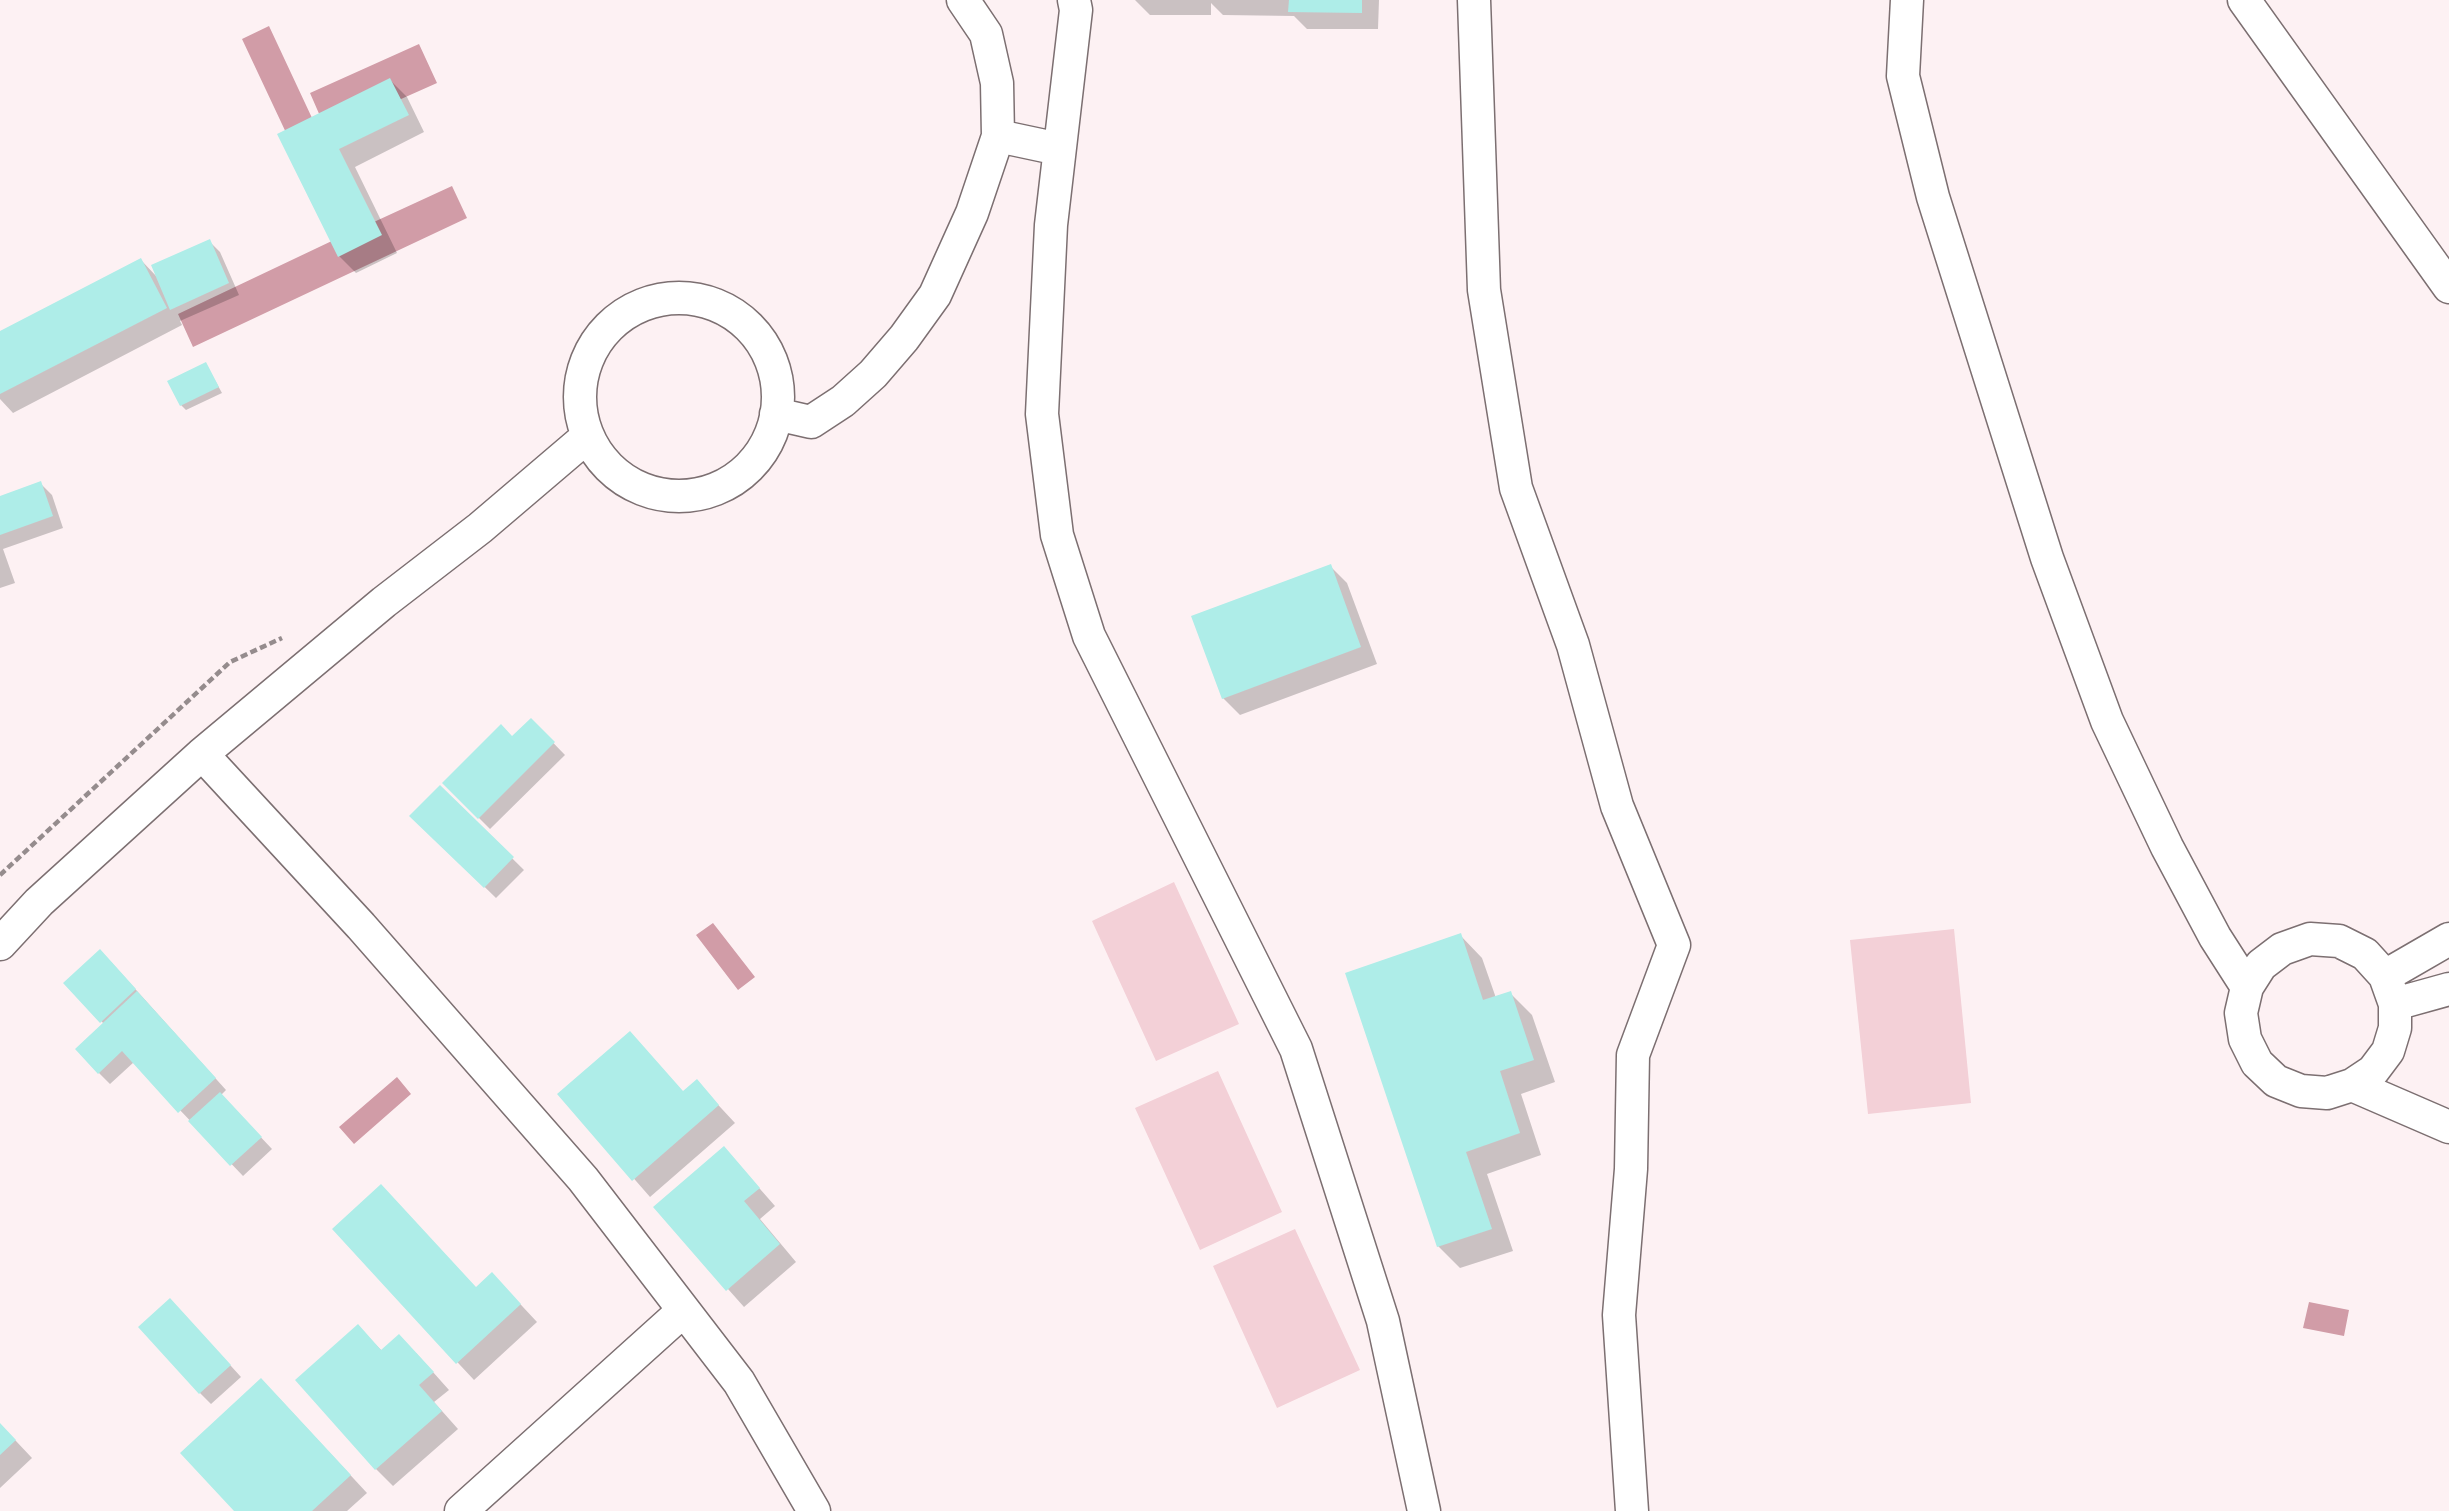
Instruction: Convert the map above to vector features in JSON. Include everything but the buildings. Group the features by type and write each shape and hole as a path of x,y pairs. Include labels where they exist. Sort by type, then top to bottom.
{"street":[{"path":"776,414 811,422 843,401 873,374 904,338 935,295 972,213 998,136 997,83 986,34 963,0"},
{"path":"1074,0 1076,10 1051,225 1042,414 1057,535 1089,636 1296,1049 1383,1321 1424,1511"},
{"path":"1474,0 1484,290 1516,488 1573,645 1617,806 1674,945 1633,1055 1631,1169 1619,1315 1632,1511"},
{"path":"1907,0 1903,76 1933,197 2047,558 2107,721 2167,847 2216,937 2247,987"},
{"path":"2244,0 2449,287"},
{"path":"998,136 1059,149"},
{"path":"680,297 718,304 750,326 771,358 779,396 776,414 772,434 750,467 718,489 679,496 641,489 609,468 587,436 579,398 587,359 608,327 641,304 680,297"},
{"path":"0,944 39,902 202,754 384,602 481,528 587,436"},
{"path":"202,754 361,926 583,1179 739,1382 814,1511"},
{"path":"2310,939 2339,941 2365,954 2390,990 2395,1028 2388,1051 2373,1071 2352,1085 2327,1093 2301,1091 2276,1081 2257,1063 2245,1039 2241,1013 2247,987 2261,965 2282,949 2310,939"},
{"path":"2390,990 2449,939"},
{"path":"2390,990 2449,989"},
{"path":"2352,1085 2449,1127"},
{"path":"461,1511 683,1311"}],"path":[{"path":"0,875 230,662 290,635"}],"shaded area":[{"path":"269,26 363,227 452,186 467,218 193,347 178,314 336,239 242,39"},
{"path":"419,44 437,83 327,132 310,93"},
{"path":"1174,882 1239,1024 1156,1061 1092,921"},
{"path":"713,923 755,977 738,990 696,935"},
{"path":"1954,929 1971,1103 1868,1114 1850,940"},
{"path":"1218,1071 1282,1212 1200,1250 1135,1108"},
{"path":"397,1077 411,1094 354,1144 339,1127"},
{"path":"1295,1229 1360,1370 1277,1408 1213,1266"},
{"path":"2309,1302 2349,1310 2344,1336 2303,1328"}]}
